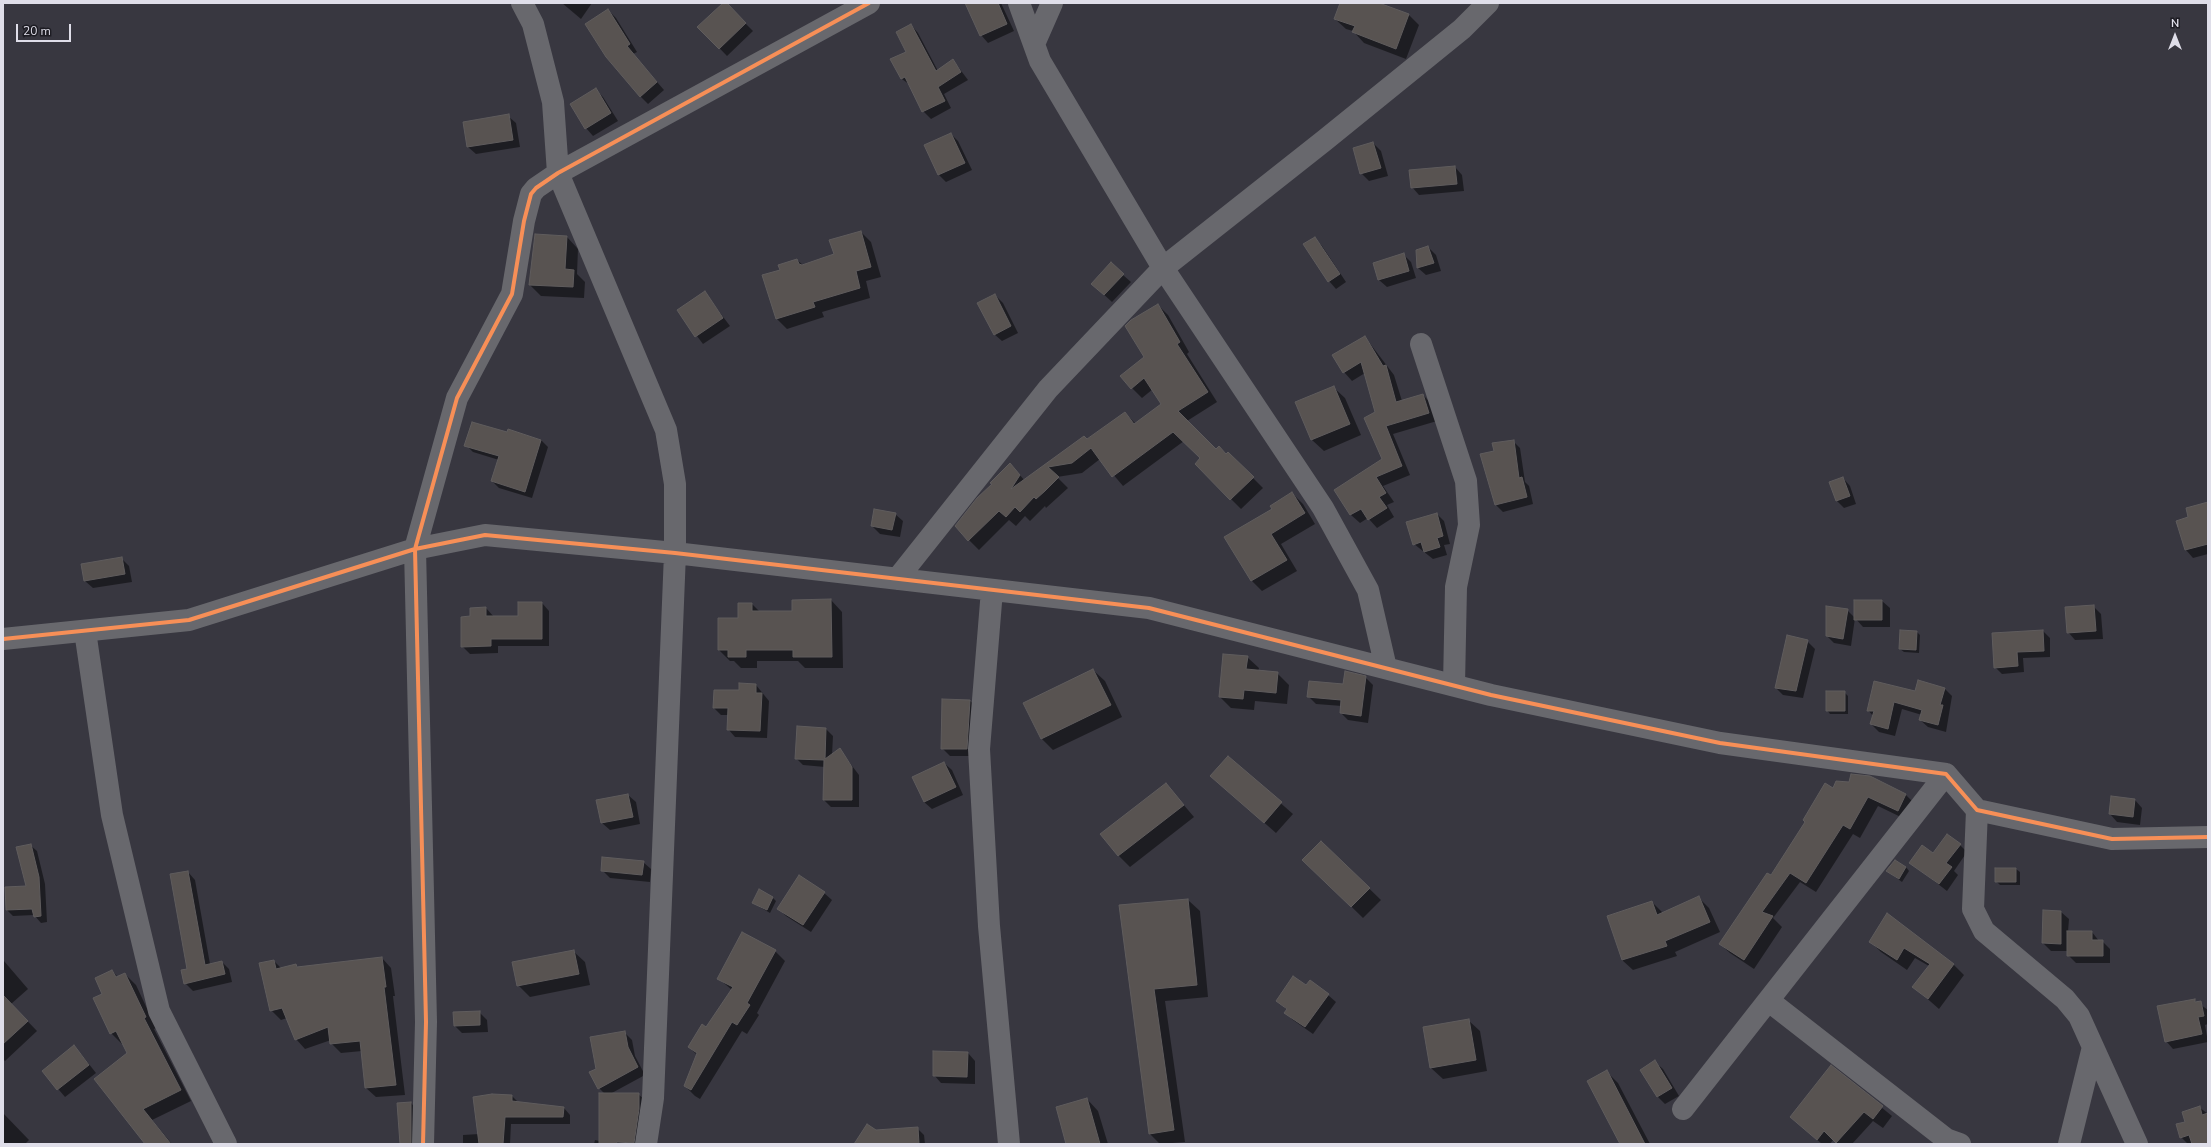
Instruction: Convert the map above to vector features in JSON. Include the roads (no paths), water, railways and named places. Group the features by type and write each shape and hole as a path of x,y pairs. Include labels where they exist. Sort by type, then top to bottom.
{"street":[{"path":"522,3 533,24 553,102 558,173 666,430 675,484 675,553 653,1090 646,1144"},
{"path":"423,1144 426,1022 415,549 457,398 512,294 524,221 531,194 536,188 558,173 868,3"},
{"path":"1019,3 1040,61 1163,268 1327,515 1368,590 1386,668"},
{"path":"1034,44 1052,3"},
{"path":"897,579 1048,390 1163,268 1438,48 1488,3"},
{"path":"1421,344 1466,481 1469,525 1456,587 1454,685"},
{"path":"3,639 188,620 415,549 485,535 675,553 1149,608 1454,685 1720,743 1946,774 1977,810 2112,839 2208,837"},
{"path":"992,590 980,749 989,926 1009,1144"},
{"path":"85,631 112,815 159,1010 226,1144"},
{"path":"1683,1109 1946,774"},
{"path":"1977,810 1973,909 1981,926 1984,931 2065,999 2079,1016 2137,1144"},
{"path":"1769,1001 1946,1139 1960,1144"},
{"path":"2069,1144 2093,1047"}]}
